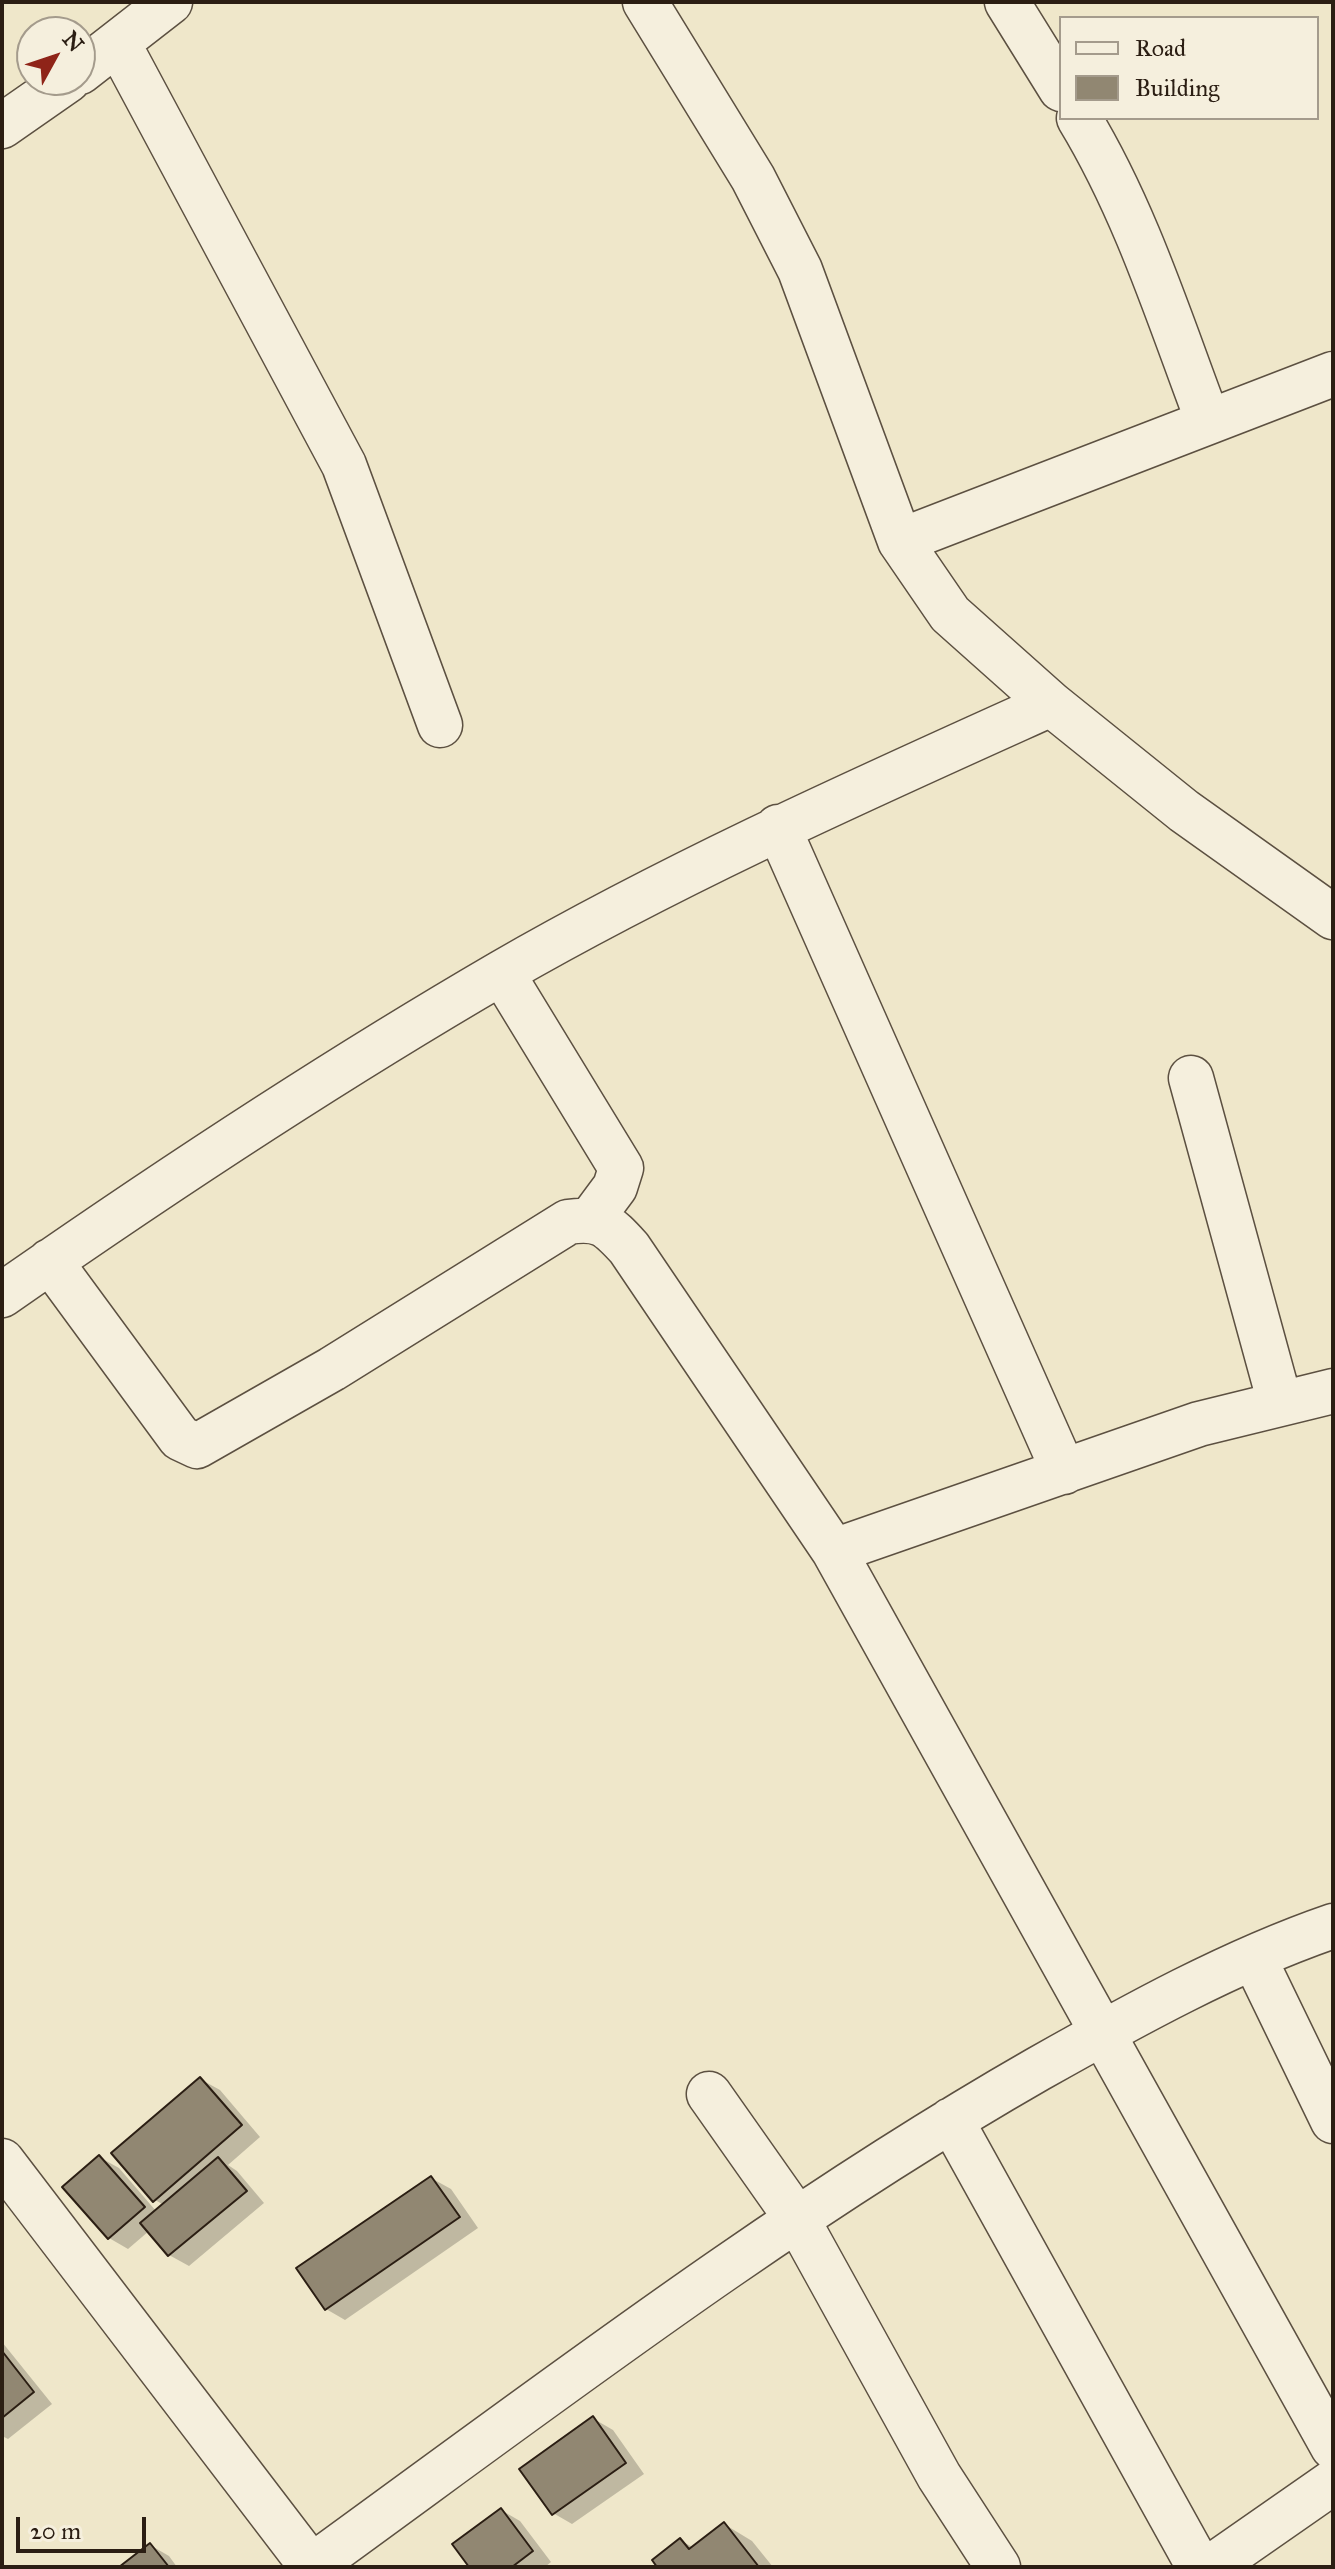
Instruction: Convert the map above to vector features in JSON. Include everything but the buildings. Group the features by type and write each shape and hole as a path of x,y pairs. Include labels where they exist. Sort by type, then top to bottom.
{"street":[{"path":"96,61 170,2"},
{"path":"645,2 753,178 800,270 900,541 950,614 1051,704 1184,811 1333,917"},
{"path":"1007,2 1059,86"},
{"path":"119,45 344,465 440,725"},
{"path":"2,126 45,96"},
{"path":"1080,120 1129,214 1208,421"},
{"path":"900,541 1333,374"},
{"path":"2,1295 331,1077 502,973 778,827 1051,704"},
{"path":"778,827 1064,1472"},
{"path":"502,973 621,1168 615,1187 592,1218"},
{"path":"1191,1078 1280,1403"},
{"path":"50,1261 180,1438 197,1446 332,1369 568,1222 592,1218 612,1230 629,1248 834,1551 1333,2447"},
{"path":"834,1551 1199,1424 1333,1391"},
{"path":"2,2161 312,2567 675,2302 951,2120 1102,2033 1254,1958 1333,1926"},
{"path":"1254,1958 1333,2121"},
{"path":"709,2094 797,2219 939,2476 998,2567"},
{"path":"951,2120 1199,2567"},
{"path":"1211,2567 1333,2482"}]}
